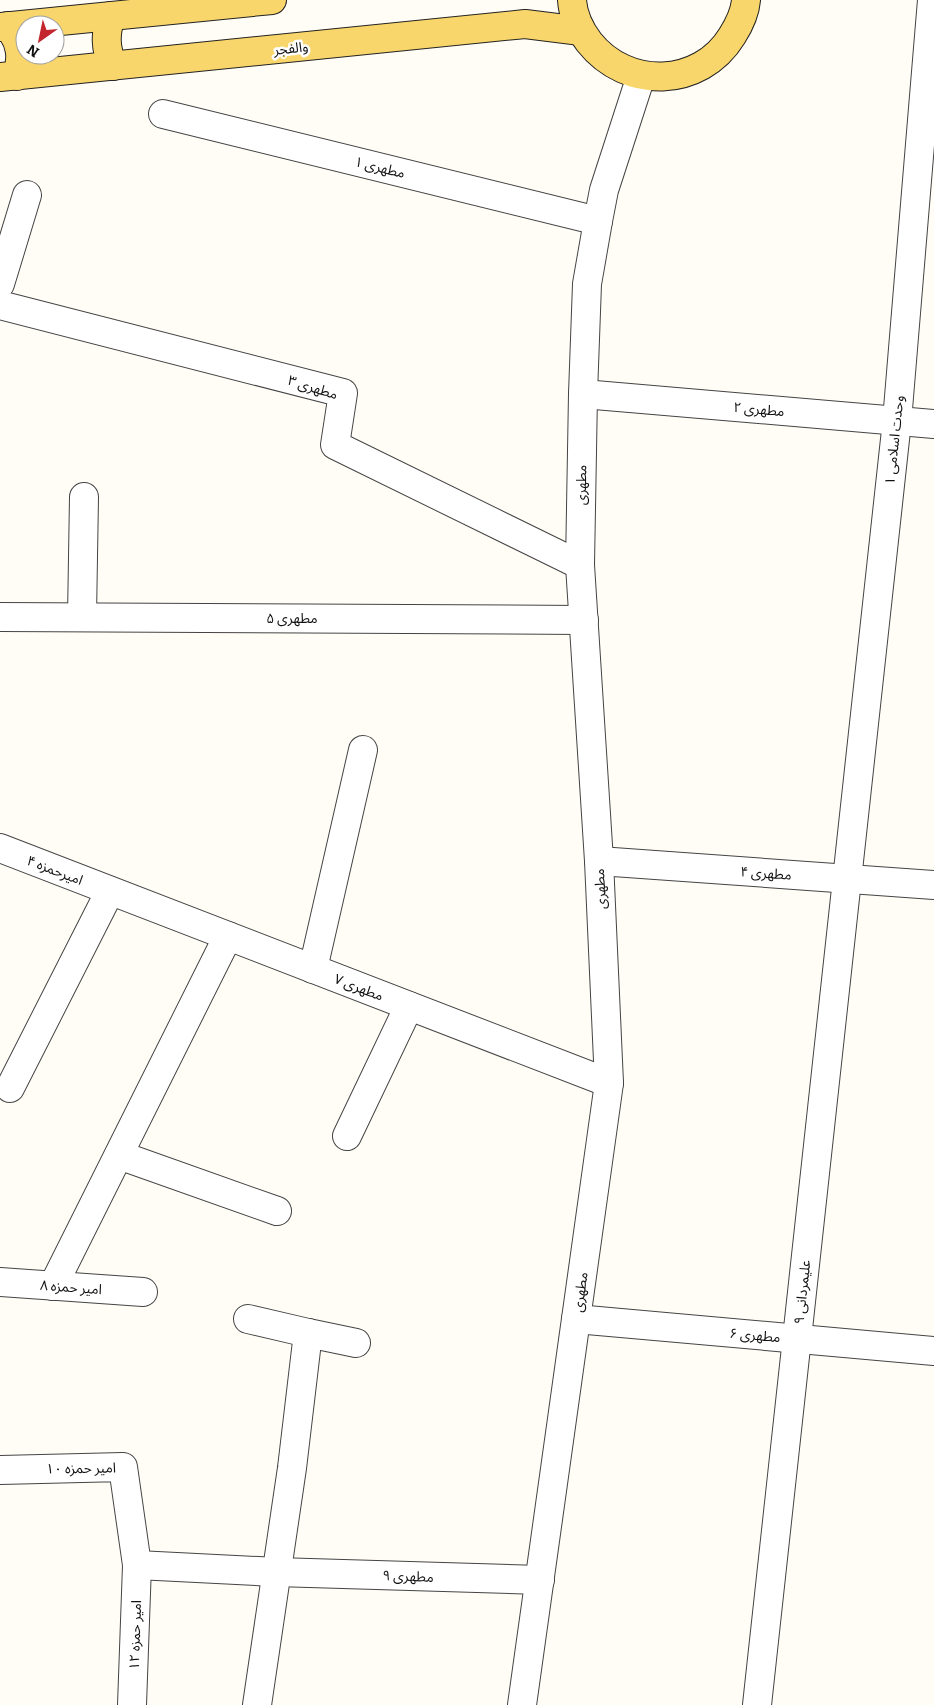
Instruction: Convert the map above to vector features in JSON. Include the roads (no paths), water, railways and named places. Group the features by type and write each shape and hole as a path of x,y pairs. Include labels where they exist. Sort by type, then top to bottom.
{"main road":[{"path":"4,27 272,0"},
{"path":"572,0 572,8 581,31 597,52 618,67 642,76 665,77 688,72 709,62 726,46 739,25 746,0"},
{"path":"111,16 107,28 106,41 108,54 113,66"},
{"name":"والفجر","path":"8,76 525,24 581,31"},
{"path":"4,27 15,34 21,55 20,66 8,76"}],"street":[{"name":"وحدت اسلامی ۱","path":"847,878 897,421 932,0"},
{"name":"مطهری","path":"522,1705 609,1083 599,861 580,565 583,394 587,284 598,220 604,190 642,76"},
{"name":"مطهری ۱","path":"162,114 598,220"},
{"path":"0,284 27,195"},
{"name":"مطهری ۳","path":"0,305 343,394 335,445 580,565"},
{"name":"مطهری ۲","path":"583,394 934,424"},
{"path":"82,617 84,497"},
{"name":"مطهری ۵","path":"0,617 584,620"},
{"path":"313,969 364,750"},
{"name":"امیرحمزه ۴","path":"0,848 110,891"},
{"name":"مطهری ۴","path":"599,861 934,885"},
{"name":"علیمردانی ۹","path":"757,1705 847,878"},
{"path":"10,1088 110,891"},
{"name":"مطهری ۷","path":"110,891 609,1083"},
{"path":"53,1286 228,936"},
{"path":"347,1136 409,1006"},
{"path":"118,1155 277,1211"},
{"name":"امیر حمزه ۸","path":"0,1282 143,1292"},
{"path":"248,1319 356,1343"},
{"name":"مطهری ۶","path":"576,1319 934,1351"},
{"path":"256,1705 292,1468 308,1333"},
{"name":"امیر حمزه ۱۰","path":"0,1470 123,1467 137,1565"},
{"name":"مطهری ۹","path":"137,1565 276,1572 540,1580"},
{"name":"امیر حمزه ۱۲","path":"132,1705 137,1565"}]}
